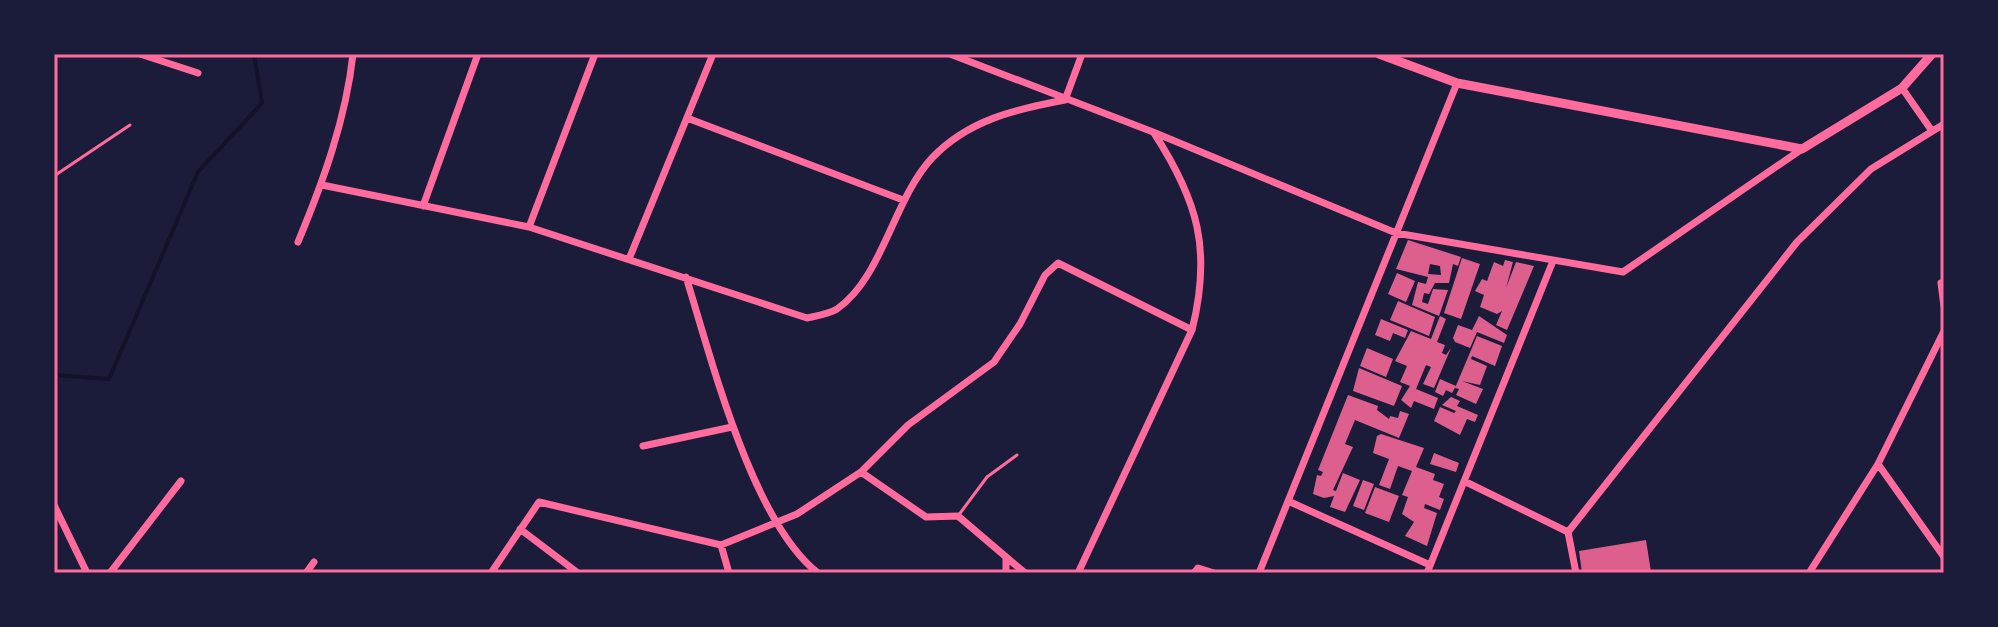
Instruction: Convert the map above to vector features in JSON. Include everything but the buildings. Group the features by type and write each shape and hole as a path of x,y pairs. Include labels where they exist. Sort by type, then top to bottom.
{"street":[{"path":"140,54 198,73"},
{"path":"298,242 322,185 351,78 353,54"},
{"path":"423,206 478,54"},
{"path":"529,227 595,54"},
{"path":"629,259 713,54"},
{"path":"950,54 1153,132 1396,233 1623,272 1802,149 1902,88 1932,54"},
{"path":"1065,100 1082,54"},
{"path":"1379,54 1457,83 1802,149"},
{"path":"1259,573 1457,83"},
{"path":"1902,88 1932,131"},
{"path":"322,185 529,227 807,318 836,310 862,282 903,200 932,158 968,130 1010,110 1065,100"},
{"path":"687,118 903,200"},
{"path":"1576,573 1568,532 1797,242 1871,169 1944,124"},
{"path":"1078,573 1192,330 1203,288 1201,242 1179,172 1153,132"},
{"path":"1288,501 1428,569 1466,482 1553,261"},
{"path":"491,573 539,502 721,545 797,514 861,472 908,425 994,362 1020,324 1045,275 1050,268 1064,263 1192,330"},
{"path":"686,277 732,427 792,551 818,573"},
{"path":"1941,283 1944,306"},
{"path":"1809,573 1878,464 1944,331"},
{"path":"643,446 732,427"},
{"path":"1878,464 1944,557"},
{"path":"861,472 926,517 958,516 1025,573"},
{"path":"110,573 181,481"},
{"path":"1466,482 1568,532"},
{"path":"54,505 87,573"},
{"path":"520,529 578,573"},
{"path":"721,545 729,573"},
{"path":"1006,557 1006,573"},
{"path":"306,573 314,562"},
{"path":"1194,573 1198,568 1214,573"}],"lane":[{"path":"54,176 130,125"},
{"path":"958,516 987,477 1017,455"}],"waterway":[{"path":"54,375 109,379 198,172 262,103 254,54"}]}
